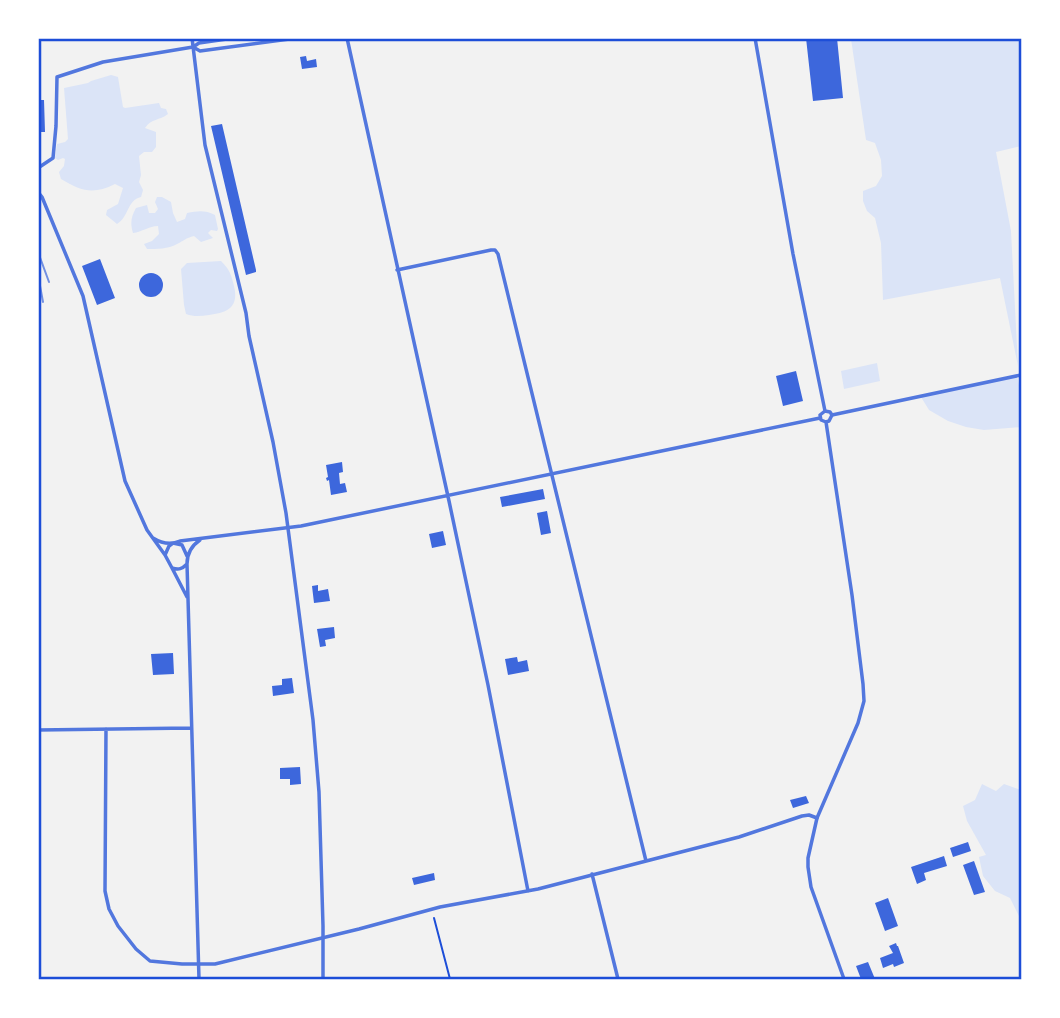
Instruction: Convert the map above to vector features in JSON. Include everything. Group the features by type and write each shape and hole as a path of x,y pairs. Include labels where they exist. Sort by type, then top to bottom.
{"street":[{"path":"192,38 205,145 246,313 288,528 314,731 319,792 323,979"},
{"path":"38,168 53,158 57,77 103,62 234,38"},
{"path":"193,47 200,51 297,38"},
{"path":"347,38 448,495 528,891"},
{"path":"755,38 793,254 825,411"},
{"path":"38,192 83,296 125,481 137,509 187,598"},
{"path":"397,270 495,250 498,254 646,861"},
{"path":"826,422 832,415 1021,375"},
{"path":"825,411 832,415"},
{"path":"820,418 825,411"},
{"path":"165,555 169,546 180,541 288,528 820,418 826,422"},
{"path":"826,422 852,595 864,701 858,723 817,817 808,858 809,878 818,908 845,979"},
{"path":"153,538 182,545 187,556 200,979"},
{"path":"187,556 201,539"},
{"path":"172,568 183,568 187,564"},
{"path":"106,729 105,891 109,909 118,926 136,949 150,961 215,964 440,907 528,891 739,836 802,816 817,817"},
{"path":"38,730 191,729"},
{"path":"592,874 618,979"}],"path":[{"path":"433,918 450,979"}],"shaded area":[{"path":"851,39 1021,39 1021,146 996,152 1011,231 1018,366 1000,278 883,300 881,243 875,218 867,211 863,201 863,191 876,186 882,176 881,160 875,143 866,140"},
{"path":"111,75 118,77 123,107 159,103 168,114 145,128 156,132 156,147 152,152 144,152 139,156 139,182 143,190 141,197 133,202 117,224 106,215 107,210 118,204 123,188 115,184 100,190 75,186 61,179 59,172 65,159 55,158 57,144 68,139 64,88"},
{"path":"157,197 171,202 177,222 185,219 187,213 201,211 215,215 218,229 208,233 213,238 201,242 194,236 170,247 147,249 144,244 159,234 158,226 133,233 133,214 136,208 147,205 149,213 155,213 158,209 155,202"},
{"path":"221,261 232,278 235,293 233,304 227,310 216,314 186,314 181,269 187,263"},
{"path":"877,363 880,381 844,389 841,371"},
{"path":"1017,376 1021,394 1021,427 984,430 966,427 929,410 921,397"},
{"path":"982,784 996,791 1004,784 1021,790 1021,920 1010,898 995,891 983,876 979,857 986,855 967,821 963,806 975,800"}],"building":[{"path":"806,38 837,38 843,98 813,101"},
{"path":"306,56 307,61 316,59 317,67 302,69 300,57"},
{"path":"38,100 44,100 45,132 38,132"},
{"path":"222,124 256,270 246,275 211,126"},
{"path":"100,259 115,298 97,305 82,266"},
{"path":"146,273 156,273 163,280 163,290 156,297 146,297 139,290 139,280"},
{"path":"796,371 803,401 783,406 776,376"},
{"path":"342,462 340,484 345,483 347,492 331,495 329,480 326,478 326,465"},
{"path":"543,489 545,499 502,507 500,497"},
{"path":"547,511 551,533 541,535 537,513"},
{"path":"443,531 446,545 432,548 429,534"},
{"path":"318,585 318,591 328,589 330,601 314,603 312,586"},
{"path":"334,627 335,638 325,640 326,646 320,647 317,629"},
{"path":"173,653 174,674 153,675 151,654"},
{"path":"517,657 518,662 527,660 529,671 508,675 505,659"},
{"path":"292,678 294,693 273,696 272,686 282,685 282,679"},
{"path":"300,767 301,784 290,785 290,779 280,779 280,768"},
{"path":"806,796 809,803 793,808 790,800"},
{"path":"968,842 971,851 953,857 950,848"},
{"path":"944,856 947,866 924,873 926,880 917,884 911,867"},
{"path":"974,861 985,892 974,895 963,865"},
{"path":"434,873 435,880 414,885 412,878"},
{"path":"888,898 898,926 885,931 875,903"},
{"path":"896,943 904,963 883,968 880,958 893,953 889,946"},
{"path":"868,962 875,979 861,979 856,966"}],"railway":[{"path":"38,252 49,282"},
{"path":"38,275 43,302"}]}
